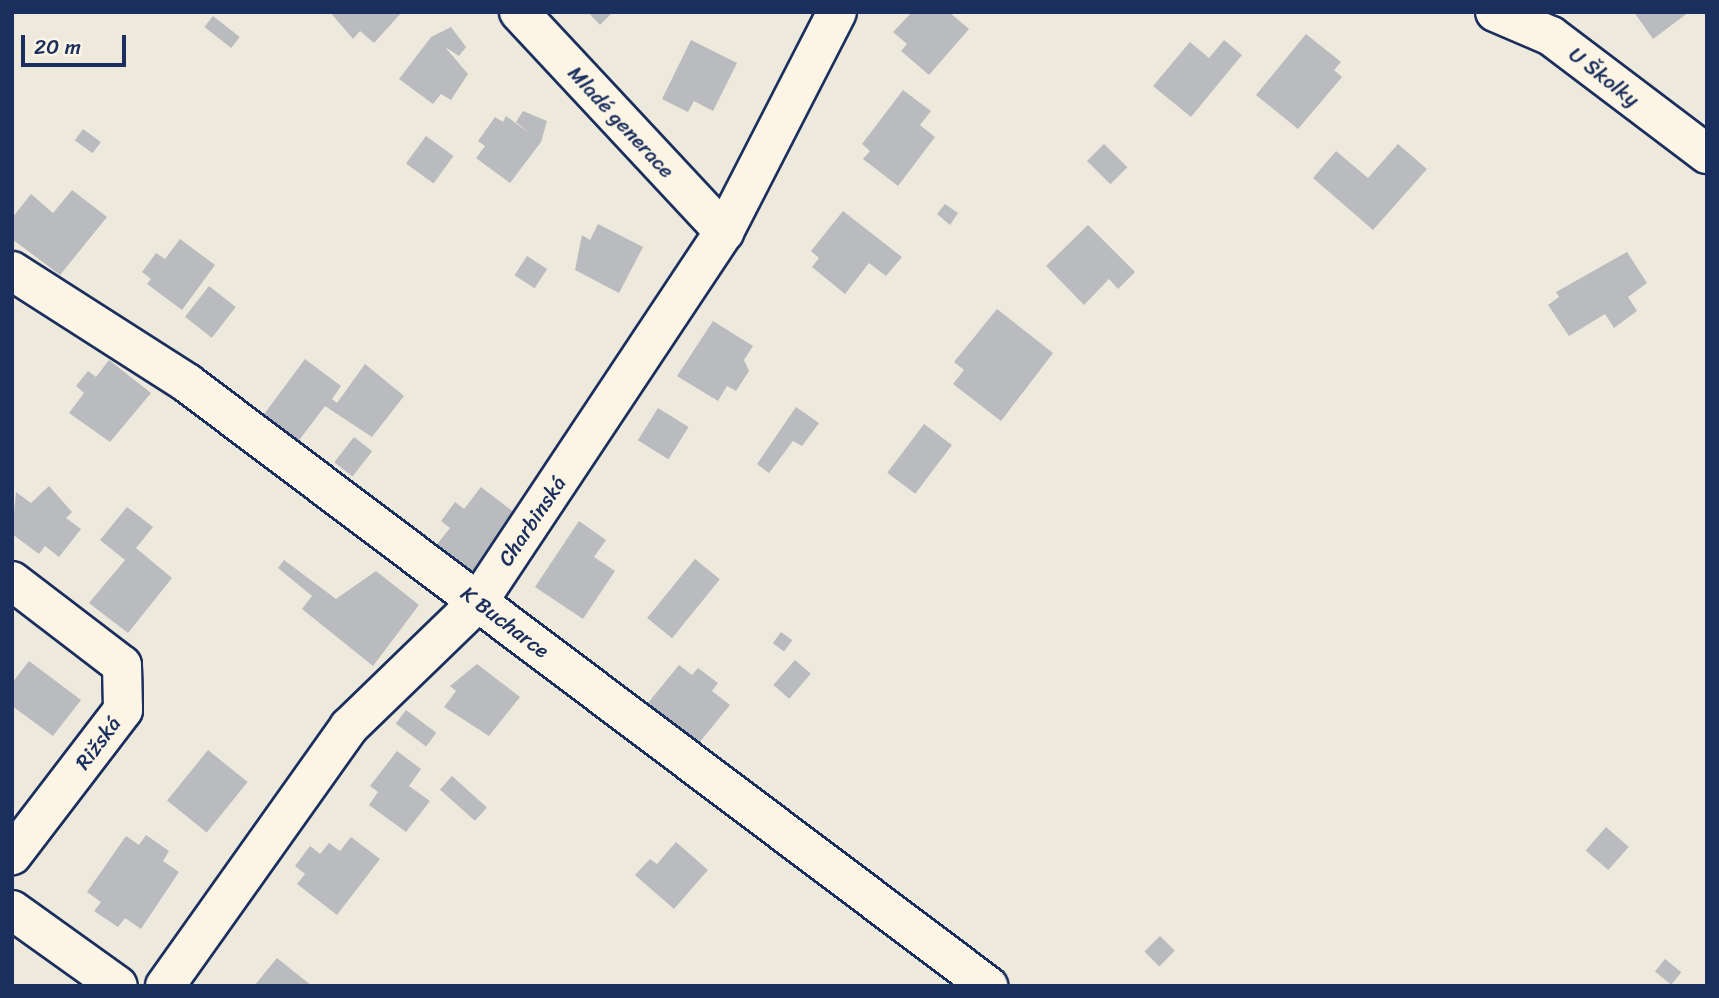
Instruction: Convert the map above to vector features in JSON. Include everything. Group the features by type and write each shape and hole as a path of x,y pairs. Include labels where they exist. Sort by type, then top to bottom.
{"street":[{"name":"Mladé generace","path":"519,12 724,232"},
{"name":"Charbinská","path":"165,986 349,727 478,602 724,232 837,12"},
{"name":"U Školky","path":"1495,12 1552,36 1707,154"},
{"name":"K Bucharce","path":"12,271 187,383 988,986"},
{"name":"Rižská","path":"12,581 122,665 123,710 12,855"},
{"path":"12,911 118,986"}],"building":[{"path":"330,12 402,12 374,43 360,31 353,39"},
{"path":"588,12 613,12 600,25"},
{"path":"912,12 949,12 969,29 929,75 901,51 907,44 893,32"},
{"path":"1634,12 1689,12 1653,39"},
{"path":"213,16 240,37 231,48 204,27"},
{"path":"451,27 466,47 459,56 445,47 468,74 451,100 441,94 433,104 399,79 431,37"},
{"path":"1306,34 1341,62 1334,70 1342,77 1298,129 1256,95"},
{"path":"691,40 737,63 713,111 694,101 688,112 662,99"},
{"path":"1224,40 1242,55 1191,117 1153,86 1190,42 1209,58"},
{"path":"903,90 931,111 920,125 935,137 898,186 863,159 870,151 862,144"},
{"path":"523,111 547,121 541,142 510,183 476,158 485,146 478,141 495,117 503,122 506,116 531,134 516,122"},
{"path":"83,129 101,142 93,153 75,140"},
{"path":"426,136 454,156 434,183 406,164"},
{"path":"1104,144 1127,167 1110,184 1087,161"},
{"path":"1398,144 1427,169 1373,230 1313,178 1336,151 1368,178"},
{"path":"72,190 107,217 60,275 12,239 12,218 31,194 53,213"},
{"path":"945,204 958,213 950,225 937,214"},
{"path":"843,211 902,257 886,276 869,263 845,294 812,267 819,258 811,251"},
{"path":"598,224 643,247 619,293 575,270 582,235 590,240"},
{"path":"1088,225 1135,272 1118,289 1109,279 1084,305 1046,266"},
{"path":"180,239 215,265 182,310 147,284 151,279 142,272 156,253 165,259"},
{"path":"1627,252 1647,283 1628,297 1637,311 1614,328 1605,314 1569,336 1548,305 1559,297 1556,292"},
{"path":"527,256 547,269 535,288 514,275"},
{"path":"209,286 236,307 212,338 185,317"},
{"path":"997,309 1053,353 1001,421 953,384 964,370 954,362"},
{"path":"713,321 753,346 744,360 749,371 736,391 727,386 718,401 677,376"},
{"path":"305,359 341,386 332,399 337,403 365,364 404,396 372,437 325,406 297,443 262,417"},
{"path":"109,360 151,393 110,442 69,413 84,393 76,386 88,371 96,377"},
{"path":"796,407 819,423 802,446 793,441 769,473 757,464"},
{"path":"658,408 689,427 668,459 638,440"},
{"path":"924,424 952,445 915,494 887,473"},
{"path":"354,437 372,451 352,476 334,462"},
{"path":"49,486 72,512 66,518 81,529 59,557 45,546 39,554 12,534 16,492 31,503"},
{"path":"481,487 519,516 473,576 435,547 450,528 441,521 455,502 464,509"},
{"path":"127,507 153,527 136,548 172,578 128,633 89,603 125,560 100,540"},
{"path":"579,521 606,540 594,557 615,571 583,619 535,587"},
{"path":"695,559 720,579 672,638 647,618"},
{"path":"284,560 336,599 376,571 419,605 373,666 302,609 312,596 278,568"},
{"path":"781,632 792,640 784,652 773,643"},
{"path":"795,660 811,674 789,699 773,685"},
{"path":"29,661 81,700 53,736 12,706 12,683"},
{"path":"477,664 520,697 489,736 444,707 456,691 450,686"},
{"path":"679,665 692,675 698,668 718,683 712,691 730,705 699,743 648,703"},
{"path":"406,710 436,733 426,746 396,724"},
{"path":"208,750 248,782 207,833 167,801"},
{"path":"397,751 421,769 409,786 430,801 406,832 369,805 378,792 370,786"},
{"path":"452,776 487,807 475,821 440,789"},
{"path":"1606,827 1629,847 1608,870 1586,850"},
{"path":"146,835 169,851 163,861 179,872 141,929 125,918 118,927 94,911 101,902 87,892 126,836 139,845"},
{"path":"351,837 380,859 337,915 297,884 305,874 295,866 310,846 320,854 329,843 340,851"},
{"path":"676,842 708,870 674,909 635,875 650,859 657,864"},
{"path":"1160,936 1175,951 1159,966 1144,952"},
{"path":"277,958 312,986 254,986"},
{"path":"1665,959 1681,972 1671,985 1655,971"}]}
